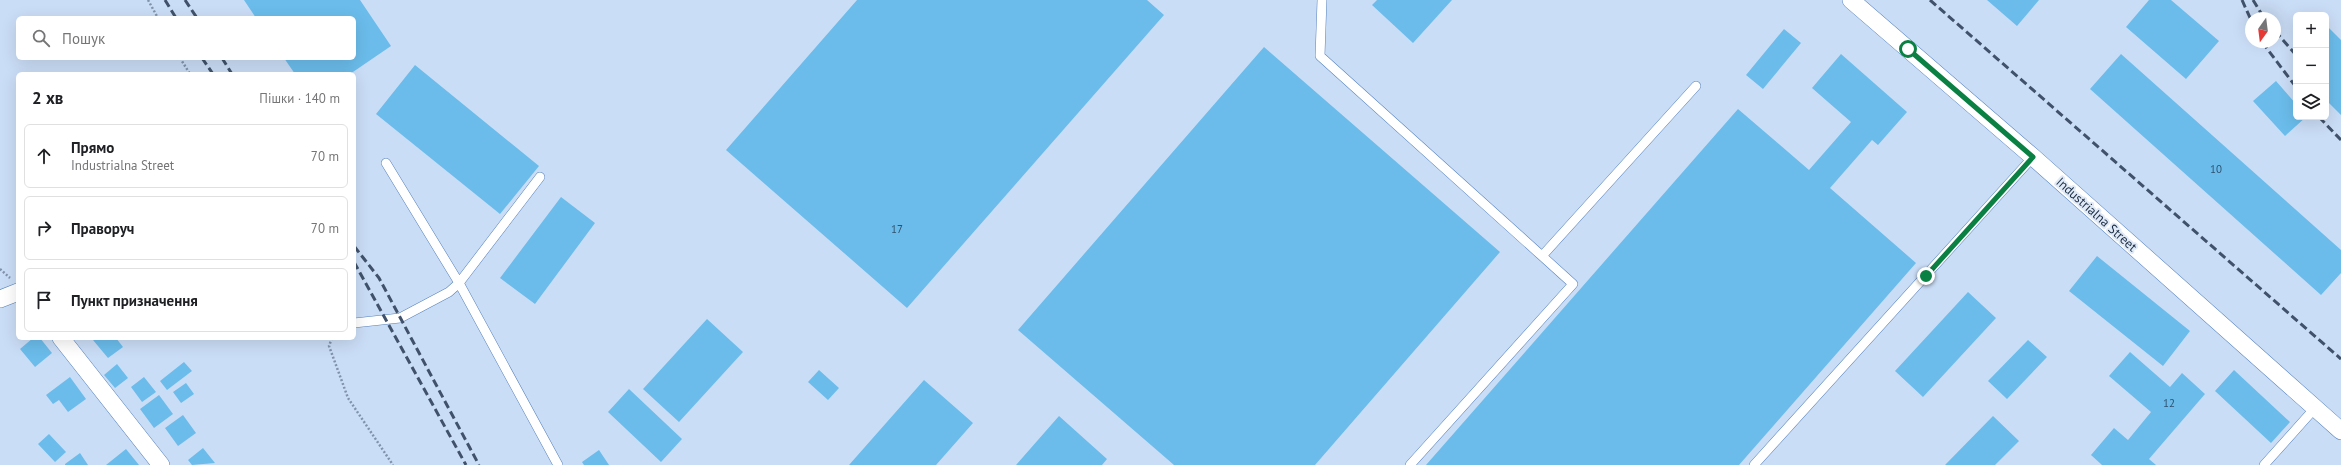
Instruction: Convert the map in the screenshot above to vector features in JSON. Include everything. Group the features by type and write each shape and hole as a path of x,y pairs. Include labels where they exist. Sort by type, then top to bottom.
{"street":[{"name":"Industrialna Street","path":"1851,0 2033,157 2341,431"},
{"path":"0,299 16,293"},
{"path":"63,340 161,465"}],"lane":[{"path":"1322,0 1320,56 1573,284 1410,465"},
{"path":"1542,256 1696,86"},
{"path":"1754,465 2033,157"},
{"path":"386,163 460,283 558,465"},
{"path":"356,323 400,318 449,292 460,283 540,177"},
{"path":"2264,465 2315,408"}],"path":[{"path":"148,0 157,16"},
{"path":"181,60 189,72"},
{"path":"331,340 329,346 348,398 393,465"}],"building":[{"path":"244,0 360,0 391,46 353,72 294,72 285,60 356,60 356,16 255,16"},
{"path":"857,0 1147,0 1164,15 907,308 726,150"},
{"path":"1377,0 1452,0 1413,43 1372,5"},
{"path":"1987,0 2039,0 2017,26"},
{"path":"2149,0 2171,0 2219,41 2186,79 2126,27"},
{"path":"2329,28 2341,40 2341,115 2329,103"},
{"path":"1784,29 1801,43 1763,89 1746,75"},
{"path":"1264,47 1500,252 1315,465 1174,465 1018,330"},
{"path":"1841,54 1907,112 1878,145 1872,140 1830,188 1916,263 1739,465 1426,465 1738,109 1809,170 1851,122 1812,88"},
{"path":"2121,54 2341,250 2341,273 2321,295 2090,89"},
{"path":"415,65 539,166 500,214 376,114"},
{"path":"2276,81 2293,101 2293,120 2303,120 2285,136 2253,101"},
{"path":"561,197 595,223 535,304 500,278"},
{"path":"2097,256 2190,331 2163,366 2069,291"},
{"path":"1968,292 1996,318 1923,397 1895,371"},
{"path":"707,319 743,352 679,422 643,389"},
{"path":"31,340 42,340 52,353 35,367 20,349"},
{"path":"93,340 118,340 123,347 108,358"},
{"path":"2028,340 2047,357 2007,399 1988,381"},
{"path":"2130,352 2170,387 2182,373 2205,394 2149,459 2156,465 2102,465 2091,455 2114,428 2128,440 2151,412 2109,376"},
{"path":"184,362 192,371 167,390 160,381"},
{"path":"117,364 128,378 115,388 104,375"},
{"path":"819,370 839,388 828,400 808,382"},
{"path":"2234,370 2290,422 2271,443 2215,391"},
{"path":"70,377 86,399 68,412 59,400 53,404 46,395"},
{"path":"144,377 156,392 142,402 131,387"},
{"path":"924,380 973,423 936,465 849,465"},
{"path":"186,383 194,394 181,403 173,392"},
{"path":"629,389 682,439 661,462 608,412"},
{"path":"159,395 173,414 154,428 140,409"},
{"path":"183,415 196,433 178,446 165,428"},
{"path":"1059,416 1107,459 1102,465 1016,465"},
{"path":"1993,416 2019,441 1995,465 1945,465"},
{"path":"49,434 66,452 55,462 38,444"},
{"path":"203,448 215,463 192,465 188,460"},
{"path":"126,449 139,465 106,465"},
{"path":"599,450 609,465 584,465 582,462"},
{"path":"80,453 88,465 65,465 65,464"}],"railway":[{"path":"165,0 175,16"},
{"path":"185,0 196,16"},
{"path":"1930,0 2341,359"},
{"path":"2242,0 2247,12"},
{"path":"2253,0 2260,12"},
{"path":"2281,38 2293,52"},
{"path":"2267,48 2294,84"},
{"path":"203,60 212,72"},
{"path":"223,60 231,72"},
{"path":"2322,120 2341,140"},
{"path":"356,249 379,278 479,465"},
{"path":"356,266 466,465"}],"route":[{"path":"1908,49 2033,157 1926,276"}]}
